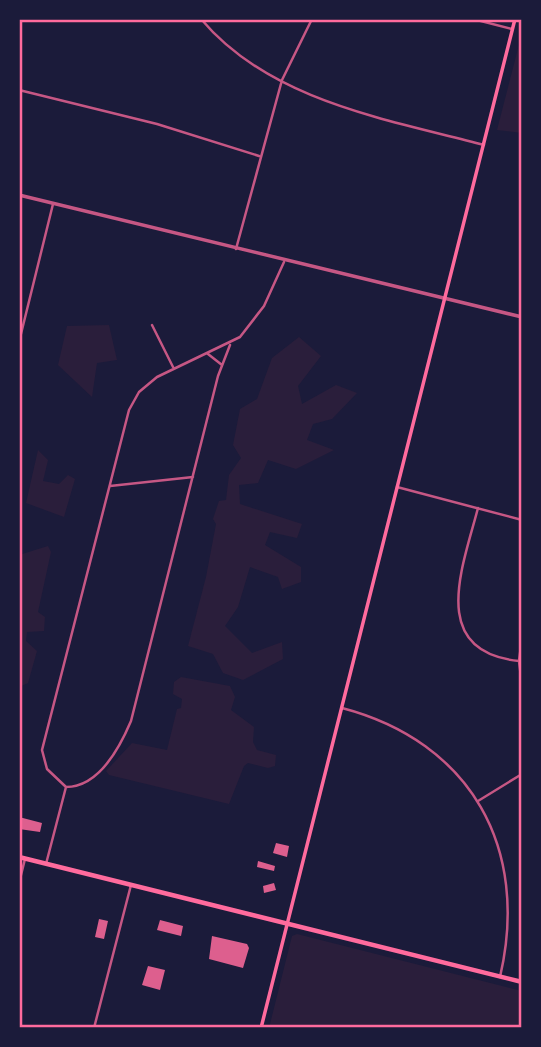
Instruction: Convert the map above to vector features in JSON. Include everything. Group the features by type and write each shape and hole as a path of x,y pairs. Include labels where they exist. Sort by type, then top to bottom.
{"main road":[{"path":"261,1028 514,19"},
{"path":"22,858 522,982"}],"street":[{"path":"201,19 233,49 282,80 340,107 484,145"},
{"path":"236,249 259,156 282,80 312,19"},
{"path":"473,19 512,29"},
{"path":"19,90 157,124 259,156"},
{"path":"19,195 284,262 522,317"},
{"path":"19,342 53,204"},
{"path":"231,343 173,367 150,382 134,400 109,486 42,750 47,769 58,783 66,786 87,780 105,765 131,721 222,365 231,343 264,306 284,262"},
{"path":"19,314 26,316"},
{"path":"152,325 173,367"},
{"path":"207,353 222,365"},
{"path":"109,486 193,477"},
{"path":"397,487 522,520"},
{"path":"478,508 458,586 457,614 472,640 482,649 494,656 519,660"},
{"path":"522,638 519,660 522,685"},
{"path":"342,708 386,722 419,741 452,768 478,801 500,848 509,891 509,924 500,977"},
{"path":"478,801 522,774"},
{"path":"46,864 66,786"},
{"path":"19,883 22,858"},
{"path":"94,1028 131,885"}],"shaded area":[{"path":"522,33 522,133 497,130"},
{"path":"109,325 117,360 97,363 92,397 58,365 67,326"},
{"path":"299,337 321,356 298,386 302,404 336,385 357,393 332,419 313,424 307,440 334,450 296,469 268,460 258,483 239,485 240,504 302,524 297,538 270,532 265,545 301,567 301,582 282,589 278,577 250,567 238,607 225,626 252,653 282,642 283,659 243,680 223,673 213,654 188,646 206,577 216,524 213,519 219,501 226,500 229,475 241,458 233,445 240,409 257,399 272,358"},
{"path":"38,450 48,460 43,481 59,484 68,475 75,479 64,517 26,503"},
{"path":"48,546 51,552 38,612 45,617 44,631 27,632 26,641 37,651 28,683 19,687 19,555"},
{"path":"181,677 230,686 235,697 231,710 254,727 253,742 257,750 276,755 275,766 268,768 248,763 244,766 229,804 109,775 106,771 132,743 167,750 182,699 173,694 174,682"},
{"path":"297,934 522,991 522,1028 269,1028 292,936"}],"building":[{"path":"19,817 42,823 40,832 19,829"},
{"path":"276,843 289,846 287,857 273,853"},
{"path":"258,861 275,866 274,871 257,867"},
{"path":"274,883 276,890 264,893 263,886"},
{"path":"99,919 108,921 104,939 95,937"},
{"path":"160,920 183,926 181,936 157,930"},
{"path":"212,936 247,944 249,948 243,968 209,959"},
{"path":"148,966 165,970 160,990 142,985"}]}
